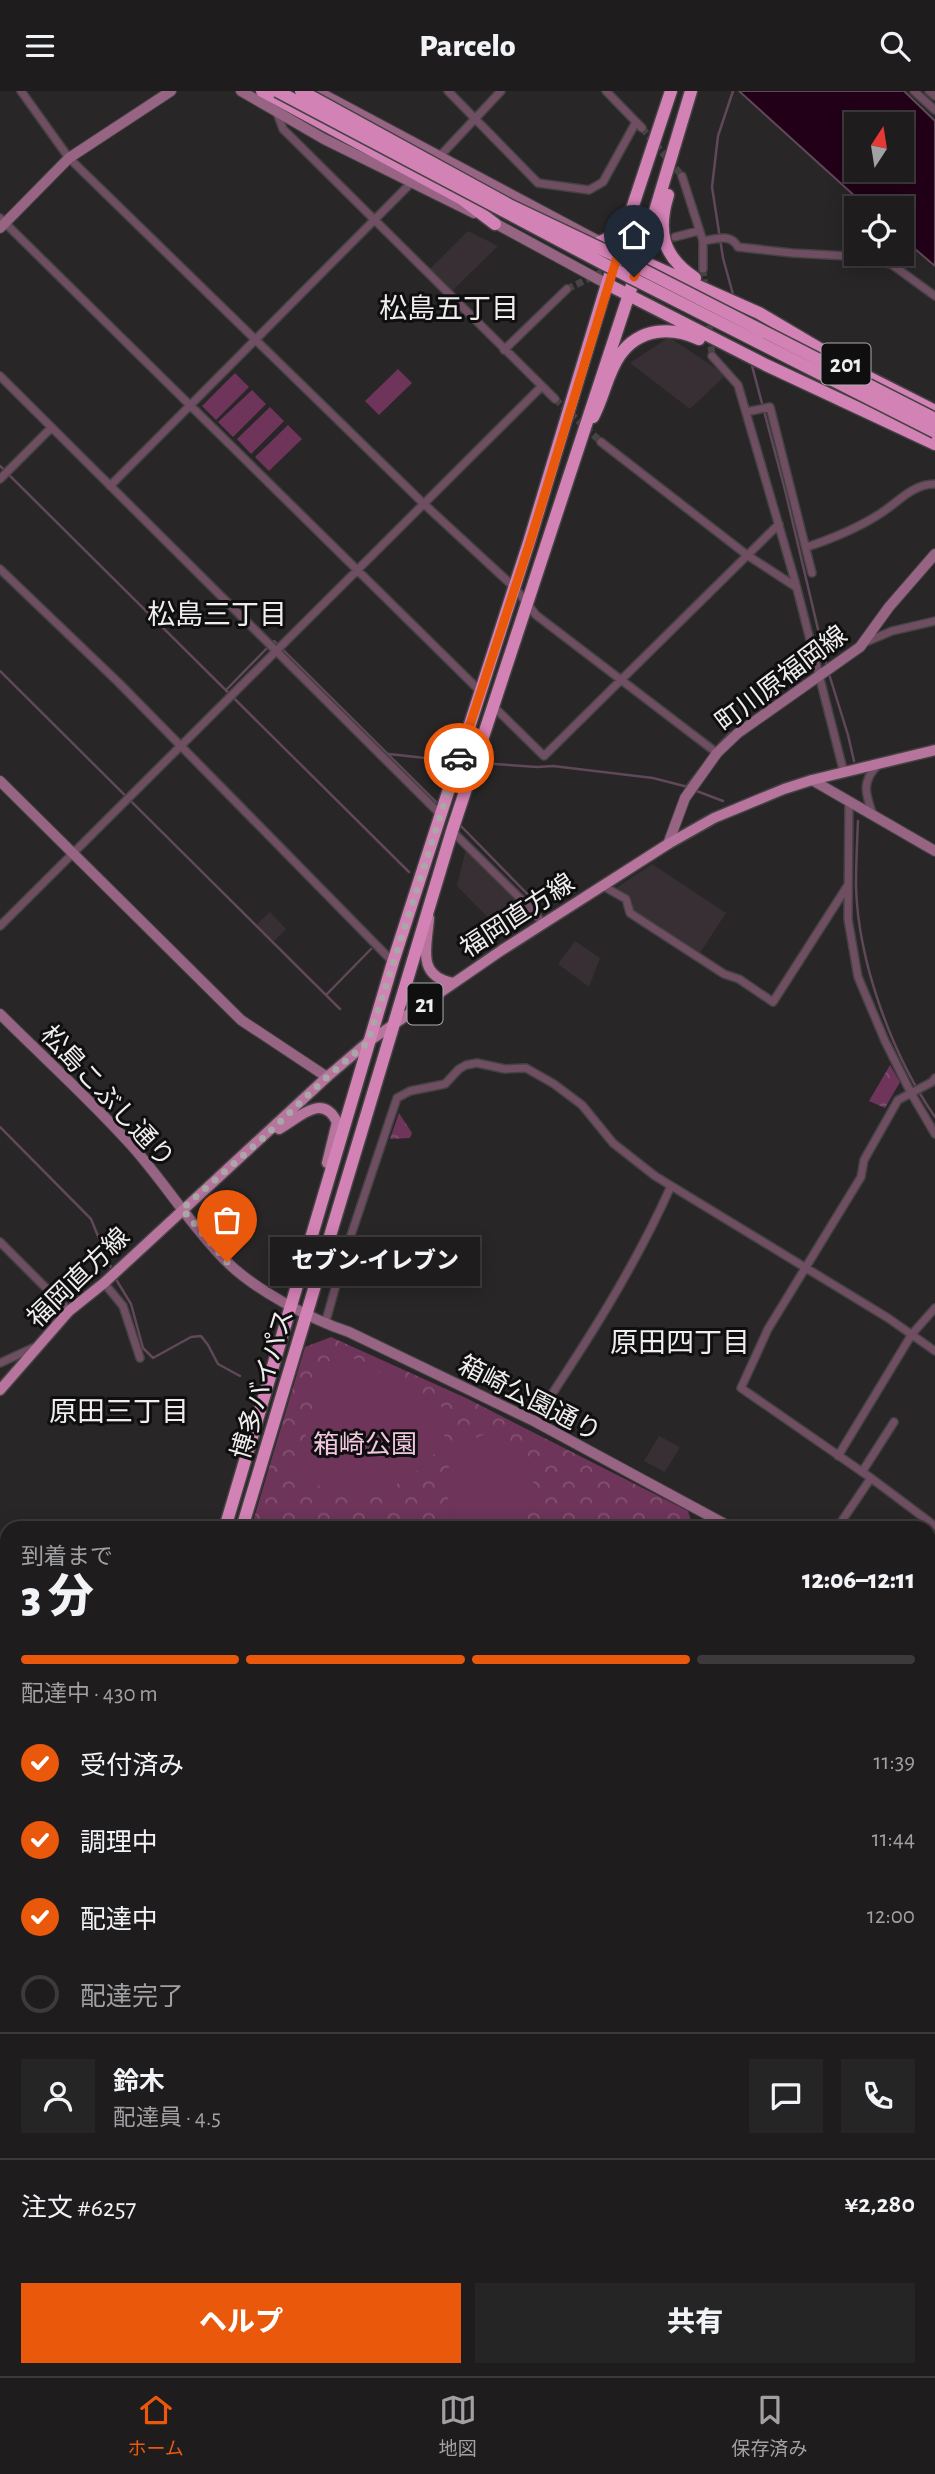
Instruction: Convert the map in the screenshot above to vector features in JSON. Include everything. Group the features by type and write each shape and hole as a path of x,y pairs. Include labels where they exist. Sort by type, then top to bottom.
{"highway":[{"path":"262,91 463,199 495,224"},
{"path":"277,91 579,251 935,432"},
{"path":"301,91 511,206 935,419"},
{"name":"博多バイパス","path":"227,1521 368,1042 515,588 607,284 671,91"},
{"name":"博多バイパス","path":"244,1521 452,831 640,261 691,91"},
{"path":"682,118 679,152 661,225 663,241 681,269 721,296"},
{"path":"600,241 626,230"},
{"name":"201","path":"619,251 759,313 864,375 935,411"},
{"name":"201","path":"607,284 766,365 935,444"},
{"path":"576,450 620,355 642,336 654,332 677,331 690,335 798,387 822,391"}],"main road":[{"name":"福岡直方線","path":"0,1390 69,1311 263,1138 327,1077 368,1042 453,983 668,844 742,805 812,780 935,750"},
{"path":"429,908 426,963 430,972 440,981 453,983"},
{"path":"263,1138 318,1107 327,1109 337,1122 310,1241"}],"street":[{"path":"21,91 69,158 424,504 515,588 536,614 717,753"},
{"path":"171,91 69,158 1,223 481,692"},
{"path":"241,91 276,113 607,284"},
{"path":"317,91 619,251"},
{"path":"448,91 538,183 589,190 603,182 639,125 606,91"},
{"path":"440,156 501,91"},
{"path":"914,91 935,110"},
{"path":"929,91 935,96"},
{"path":"276,113 283,129 555,399"},
{"path":"682,176 698,230 706,240 703,269"},
{"path":"110,486 412,182"},
{"path":"675,237 698,230"},
{"path":"706,240 729,237 735,240 738,247 848,255 891,264 935,296"},
{"path":"504,350 567,289"},
{"path":"712,356 738,385 779,524 844,773"},
{"path":"0,376 440,814"},
{"path":"0,926 542,386"},
{"path":"746,412 770,407 812,573"},
{"path":"0,479 51,428"},
{"path":"601,442 747,555 796,588"},
{"path":"807,547 826,541 879,515 918,486 935,484"},
{"path":"492,706 544,755 779,524"},
{"name":"町川原福岡線","path":"668,844 685,798 717,753 738,733 866,642 890,607 935,555"},
{"path":"0,569 101,666 393,962"},
{"path":"866,642 892,631 935,621"},
{"path":"873,815 864,790 868,776 879,764"},
{"path":"812,780 935,851"},
{"path":"0,782 241,1020 327,1077"},
{"path":"849,801 848,919 858,977 885,1041 935,1134"},
{"path":"452,831 543,924"},
{"path":"603,886 626,899 630,913 724,974 740,979 773,1002 848,884"},
{"name":"松島こぶし通り","path":"0,1014 132,1146 213,1247 234,1269 265,1292 292,1305"},
{"path":"325,1324 345,1252 397,1098 410,1091 445,1084 459,1069 477,1063 505,1069 526,1067 539,1075 582,1105 612,1143 655,1177 805,1267 935,1351"},
{"path":"927,1521 871,1478 741,1388 768,1329 861,1177 864,1160 898,1100 932,1083"},
{"path":"534,1421 579,1355 630,1271 671,1186"},
{"path":"0,1242 69,1311"},
{"path":"103,1283 123,1306 140,1359"},
{"name":"箱崎公園通り","path":"292,1305 325,1324 349,1332 534,1421 719,1521"},
{"path":"838,1456 912,1334 935,1308"},
{"path":"0,1363 39,1345"},
{"path":"862,1472 894,1422"},
{"path":"842,1521 871,1478"}],"shaded area":[{"path":"739,91 904,91 935,121 935,266 914,248 914,196 855,196"},
{"path":"468,231 498,246 452,291 430,269"},
{"path":"669,337 726,375 690,409 630,363"},
{"path":"466,848 534,919 507,937 457,886"},
{"path":"652,864 726,913 700,953 633,912 628,897 616,888"},
{"path":"270,912 286,929 274,941 256,925"},
{"path":"575,941 600,958 589,987 558,964"},
{"path":"659,1436 680,1447 665,1472 644,1461"}],"green space":[{"path":"398,369 412,383 379,415 365,401"},
{"path":"235,373 249,387 216,420 202,406"},
{"path":"252,390 266,404 233,437 218,422"},
{"path":"270,407 284,421 251,454 237,439"},
{"path":"288,425 302,439 269,471 255,457"},
{"path":"890,1065 900,1082 885,1108 869,1101"},
{"path":"399,1113 412,1133 410,1138 390,1139"},
{"name":"箱崎公園","path":"331,1337 466,1398 688,1511 691,1521 253,1521 305,1347"},
{"path":"349,1356 446,1409 447,1425 442,1441 420,1468 389,1488 358,1495 335,1491 300,1477 297,1466 326,1362"},
{"path":"483,1435 501,1437 515,1444 525,1454 533,1482 532,1498 522,1521 453,1521 448,1494 448,1470 458,1450"}],"waterway":[{"path":"733,91 718,136 712,187 723,258 734,298"},
{"path":"751,362 827,667"},
{"path":"0,466 409,872"},
{"path":"227,689 274,641 438,804"},
{"path":"0,671 340,1009"},
{"path":"829,674 854,761"},
{"path":"686,787 730,733"},
{"path":"389,754 452,761"},
{"path":"480,763 553,766 653,778 688,787"},
{"path":"694,790 723,801"},
{"path":"858,821 858,915 871,976 892,1037 919,1092 935,1117"},
{"path":"458,823 541,908"},
{"path":"326,995 371,949"},
{"path":"0,1127 91,1219 112,1270"},
{"path":"114,1276 131,1304 143,1348 153,1358 191,1337 201,1336 218,1364 240,1376"}],"tunnel":[{"path":"642,128 682,176"},
{"path":"644,252 675,237"},
{"path":"567,289 611,268"},
{"path":"703,269 705,290"},
{"path":"708,315 712,356"},
{"path":"555,399 601,442"}],"way so far":[{"path":"227,1262 182,1209 368,1042 459,758"}],"place":[{"name":"セブン-イレブン","path":"227,1262"}],"district":[{"name":"松島五丁目","path":"449,308"},
{"name":"松島三丁目","path":"217,614"},
{"name":"原田四丁目","path":"680,1342"},
{"name":"原田三丁目","path":"119,1411"}],"route":[{"path":"459,758 530,542 572,397 619,251 640,261 634,277"}]}
